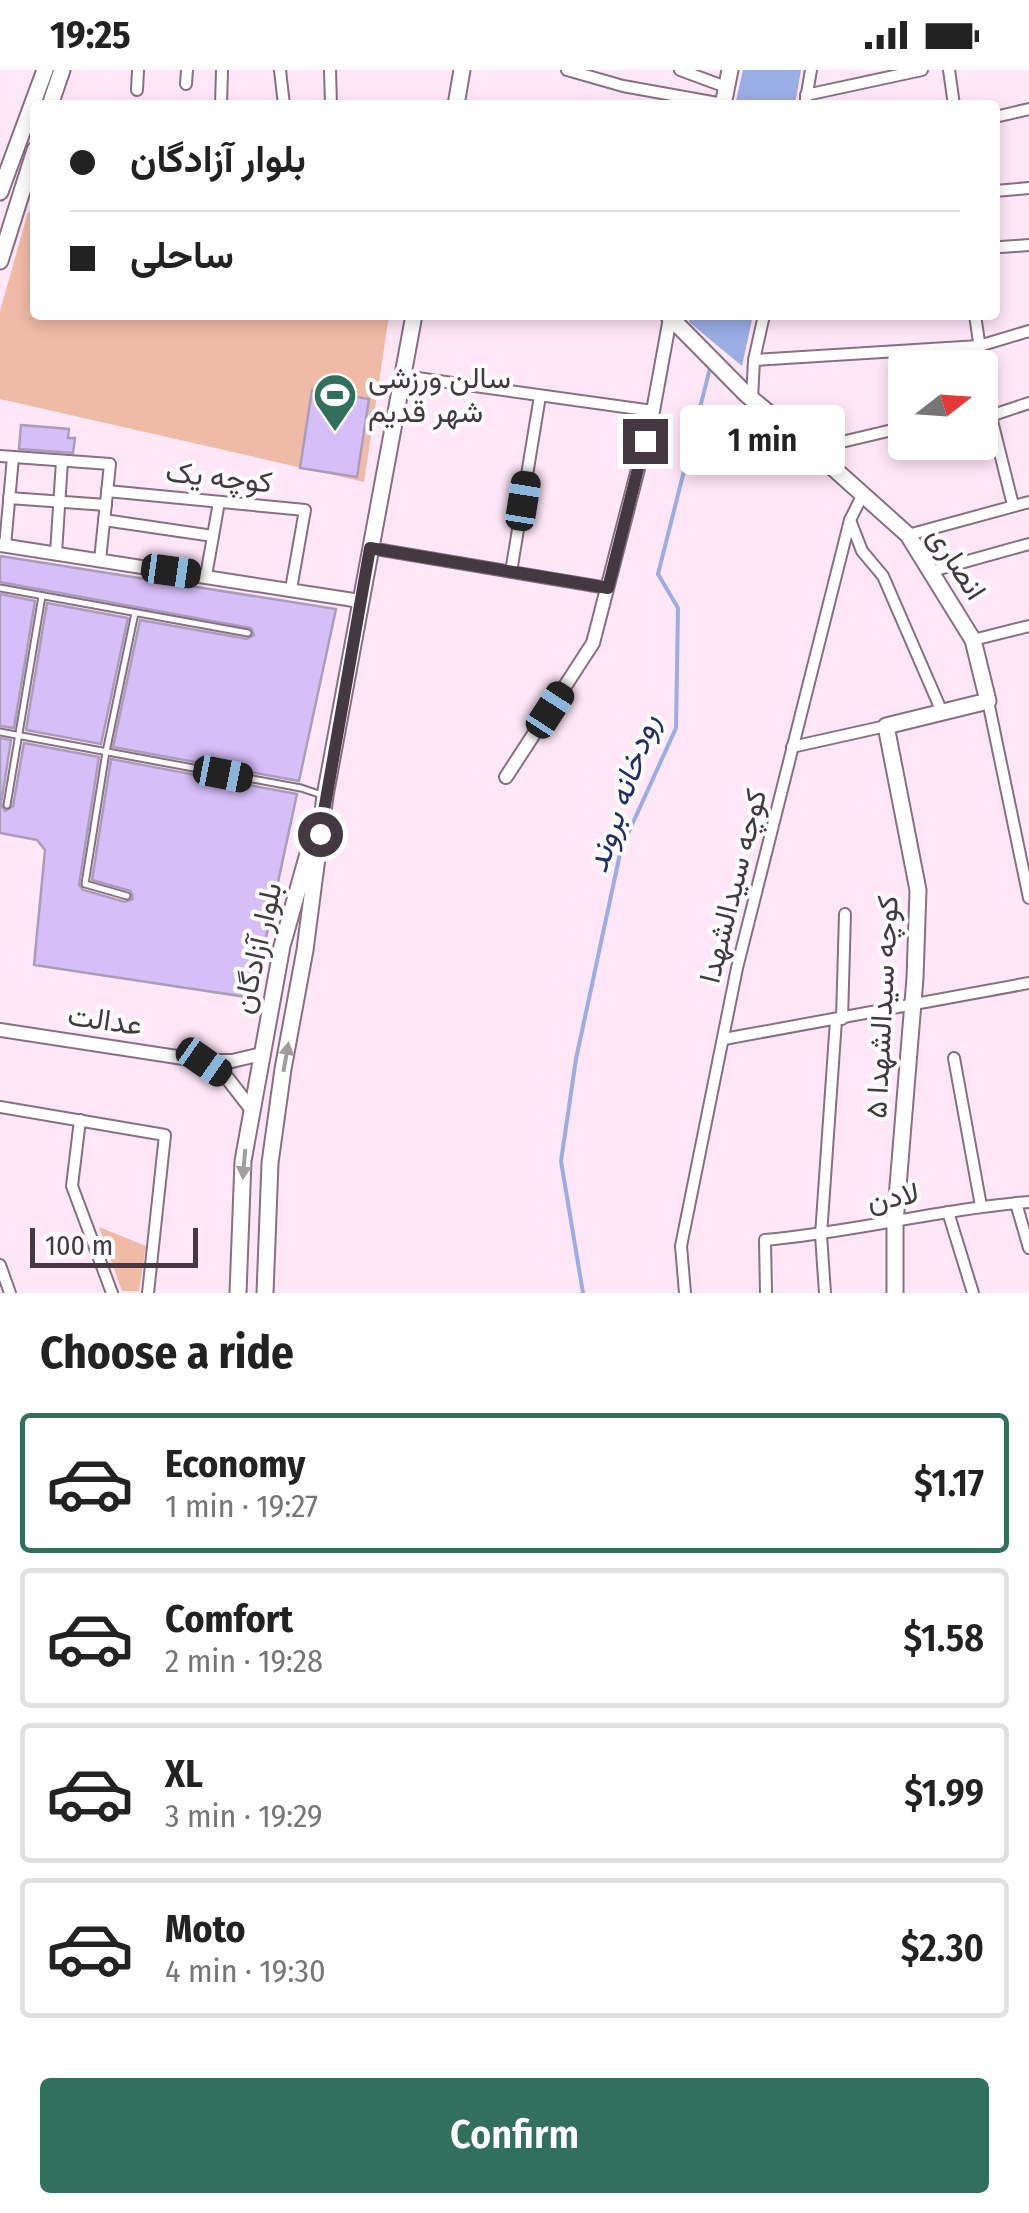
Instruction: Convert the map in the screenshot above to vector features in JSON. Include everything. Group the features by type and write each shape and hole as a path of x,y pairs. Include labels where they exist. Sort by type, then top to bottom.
{"main road":[{"path":"32,100 43,70"},
{"path":"52,100 62,70"},
{"path":"457,100 462,70"},
{"path":"724,100 730,70"},
{"path":"0,189 30,106"},
{"path":"0,260 30,166"},
{"path":"0,200 30,205"},
{"name":"بلوار آزادگان","path":"264,1293 270,1164 306,950 324,796 413,320"},
{"name":"انصاری","path":"674,320 749,397 908,535 973,640 988,701"},
{"path":"886,726 988,701"},
{"name":"کوچه سیدالشهدا ۵","path":"886,726 918,890 895,1223 894,1293"},
{"name":"بلوار آزادگان","path":"238,1293 243,1161 282,946 324,796"}],"street":[{"path":"138,70 138,90"},
{"path":"186,84 188,70"},
{"path":"220,100 222,70"},
{"path":"280,70 283,100"},
{"path":"330,70 331,100"},
{"path":"566,70 622,86 701,100"},
{"path":"680,70 726,87"},
{"path":"812,70 806,100 922,70"},
{"path":"949,70 953,100"},
{"path":"1000,115 1029,110"},
{"path":"1000,191 1029,188"},
{"path":"1001,247 1029,246"},
{"path":"506,777 594,643 652,411 669,320"},
{"path":"749,397 763,320"},
{"path":"976,320 979,350"},
{"path":"754,360 979,346 1029,331"},
{"path":"402,376 652,411"},
{"path":"511,572 540,396"},
{"path":"998,409 1029,404"},
{"path":"812,448 888,431"},
{"path":"998,451 1013,506"},
{"path":"0,456 110,464 100,560"},
{"path":"13,457 2,545 360,600"},
{"path":"56,553 62,461"},
{"name":"کوچه یک","path":"107,491 305,510 291,589"},
{"name":"کوچه سیدالشهدا","path":"685,1293 681,1246 737,968 850,520 862,496"},
{"path":"9,498 106,505"},
{"path":"206,576 219,502"},
{"path":"908,535 1029,502"},
{"path":"104,520 213,536"},
{"path":"850,520 862,550 883,576 942,712"},
{"path":"932,571 1029,544"},
{"path":"370,548 608,588"},
{"path":"973,640 1029,626"},
{"path":"988,701 1029,898"},
{"path":"792,747 886,726"},
{"path":"826,1293 821,1235 845,914"},
{"path":"724,1039 1029,983"},
{"name":"عدالت","path":"0,1030 204,1062 262,1054"},
{"path":"954,1058 981,1206"},
{"path":"204,1062 228,1079 252,1110"},
{"path":"0,1107 166,1135 148,1293"},
{"path":"80,1120 72,1186 112,1293"},
{"name":"لادن","path":"766,1293 765,1240 821,1235 981,1206 1029,1202"},
{"path":"1016,1203 1029,1248"},
{"path":"948,1212 973,1293"},
{"path":"0,1264 10,1293"}],"lane":[{"path":"0,588 248,634"},
{"path":"7,805 42,596"},
{"path":"127,896 85,884 106,752 135,613"},
{"path":"0,732 301,788 324,796"}],"shaded area":[{"path":"28,212 30,320 388,320 364,482 0,399 0,311"},
{"path":"99,1227 146,1246 139,1291 122,1291"}],"water":[{"path":"743,70 801,70 796,100 736,100"},
{"path":"752,320 742,366 689,322"}],"building":[{"name":"سالن ورزشی شهر قدیم","path":"312,390 369,399 357,477 300,468"},
{"path":"21,425 69,429 68,438 75,438 73,453 19,449"},
{"path":"0,556 336,609 299,781 113,747 140,620 247,639 254,635 251,628 0,582"},
{"path":"0,594 35,601 14,728 0,726"},
{"path":"47,603 128,618 101,744 26,730"},
{"path":"0,738 11,740 1,804 5,811 13,806 24,743 99,757 79,885 83,890 125,902 133,899 131,891 92,880 111,759 297,794 253,998 34,965 45,850 37,840 0,833"}],"waterway":[{"name":"رودخانه بروند","path":"583,1293 561,1161 576,1059 621,849 676,728 678,608 658,574 710,368"}],"place":[{"name":"سالن ورزشی شهر قدیم","path":"335,433"}],"route":[{"path":"320,834 370,548 608,588 645,441"}]}
